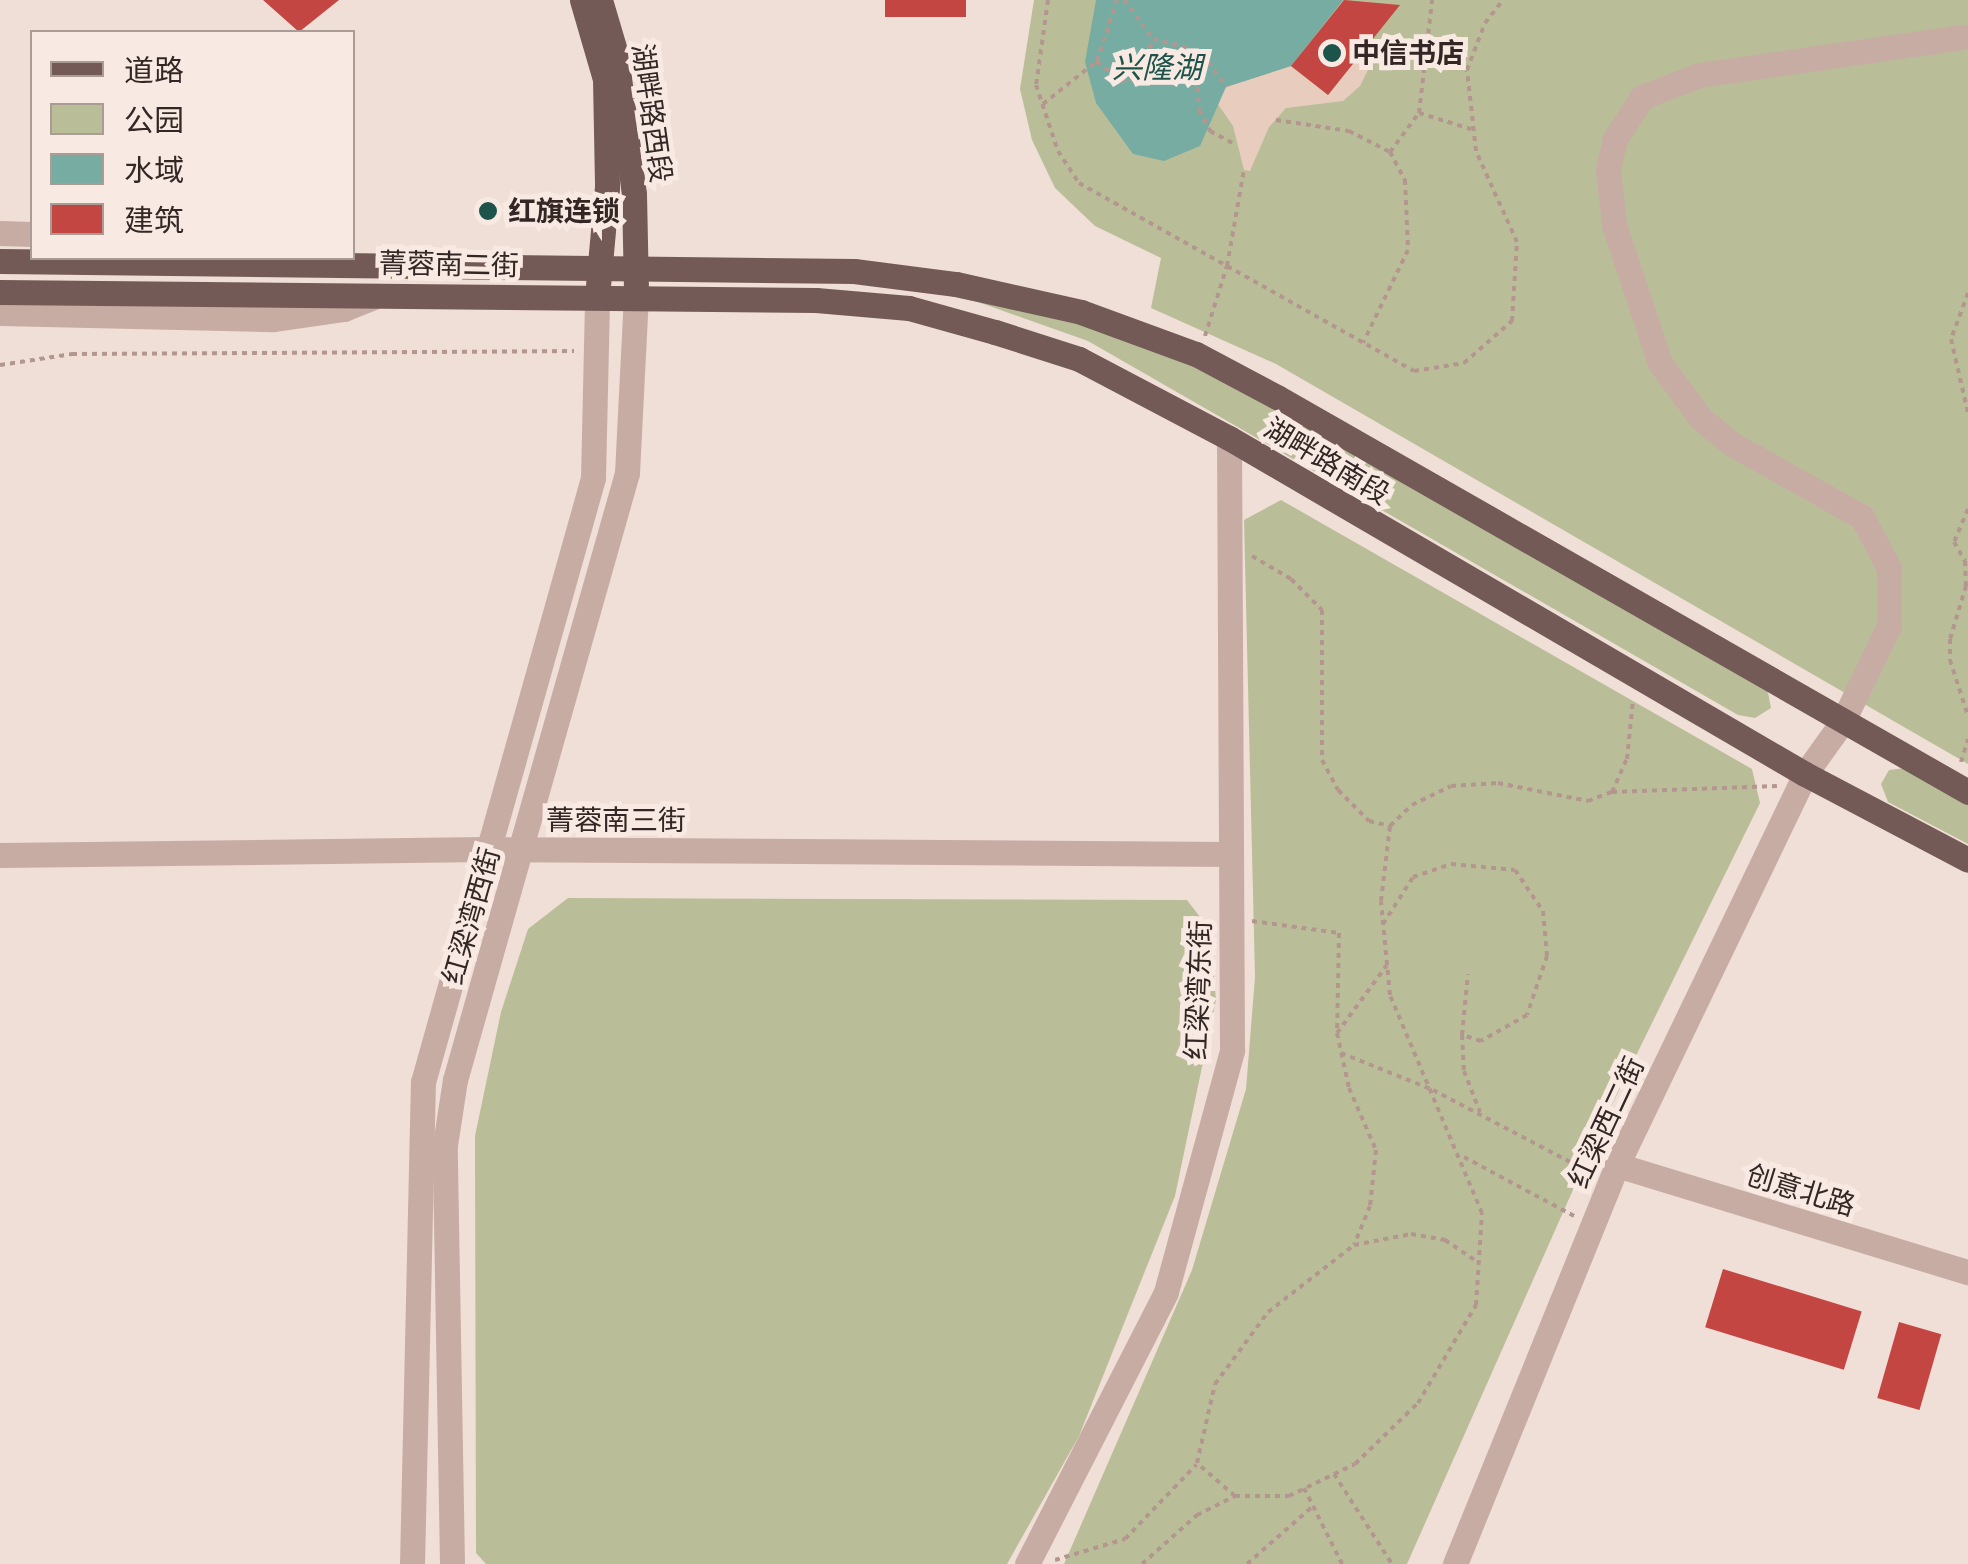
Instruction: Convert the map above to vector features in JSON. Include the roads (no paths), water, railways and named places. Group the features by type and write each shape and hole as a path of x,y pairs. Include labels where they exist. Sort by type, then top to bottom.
{"main road":[{"name":"湖畔路西段","path":"582,0 605,79 607,188 597,296"},
{"name":"湖畔路西段","path":"600,0 616,54 636,283"},
{"name":"菁蓉南二街","path":"0,262 600,269 636,283"},
{"name":"湖畔路南段","path":"597,296 636,283 854,271 956,284 1081,312 1196,354 1968,792"},
{"name":"湖畔路南段","path":"636,283 910,308 1079,360 1230,438 1635,676 1802,780 1968,860"},
{"name":"菁蓉南二街","path":"0,292 597,296"}],"street":[{"name":"红梁西二街","path":"1455,1564 1614,1174 1802,780 1843,721 1889,626 1889,568 1880,542 1846,503 1763,465 1702,420 1660,363 1614,224 1608,169 1627,116 1642,98 1666,86 1699,75 1968,36"},
{"path":"0,233 30,234"},
{"path":"355,254 390,264"},
{"name":"红梁湾西街","path":"452,1564 444,1144 455,1080 627,473 636,283"},
{"path":"0,313 273,318 344,310 386,292"},
{"name":"红梁湾西街","path":"412,1564 424,1082 485,849 593,478 597,296"},
{"name":"红梁湾东街","path":"1028,1564 1166,1292 1232,1050 1230,438"},
{"name":"菁蓉南三街","path":"0,856 485,849 1231,854"},
{"name":"创意北路","path":"1614,1174 1968,1272"}],"water":[{"name":"兴隆湖","path":"1096,0 1343,0 1291,66 1226,87 1200,146 1164,161 1133,154 1096,103 1085,62"}],"place":[{"name":"中信书店","path":"1332,53"},
{"name":"红旗连锁","path":"488,211"}]}
